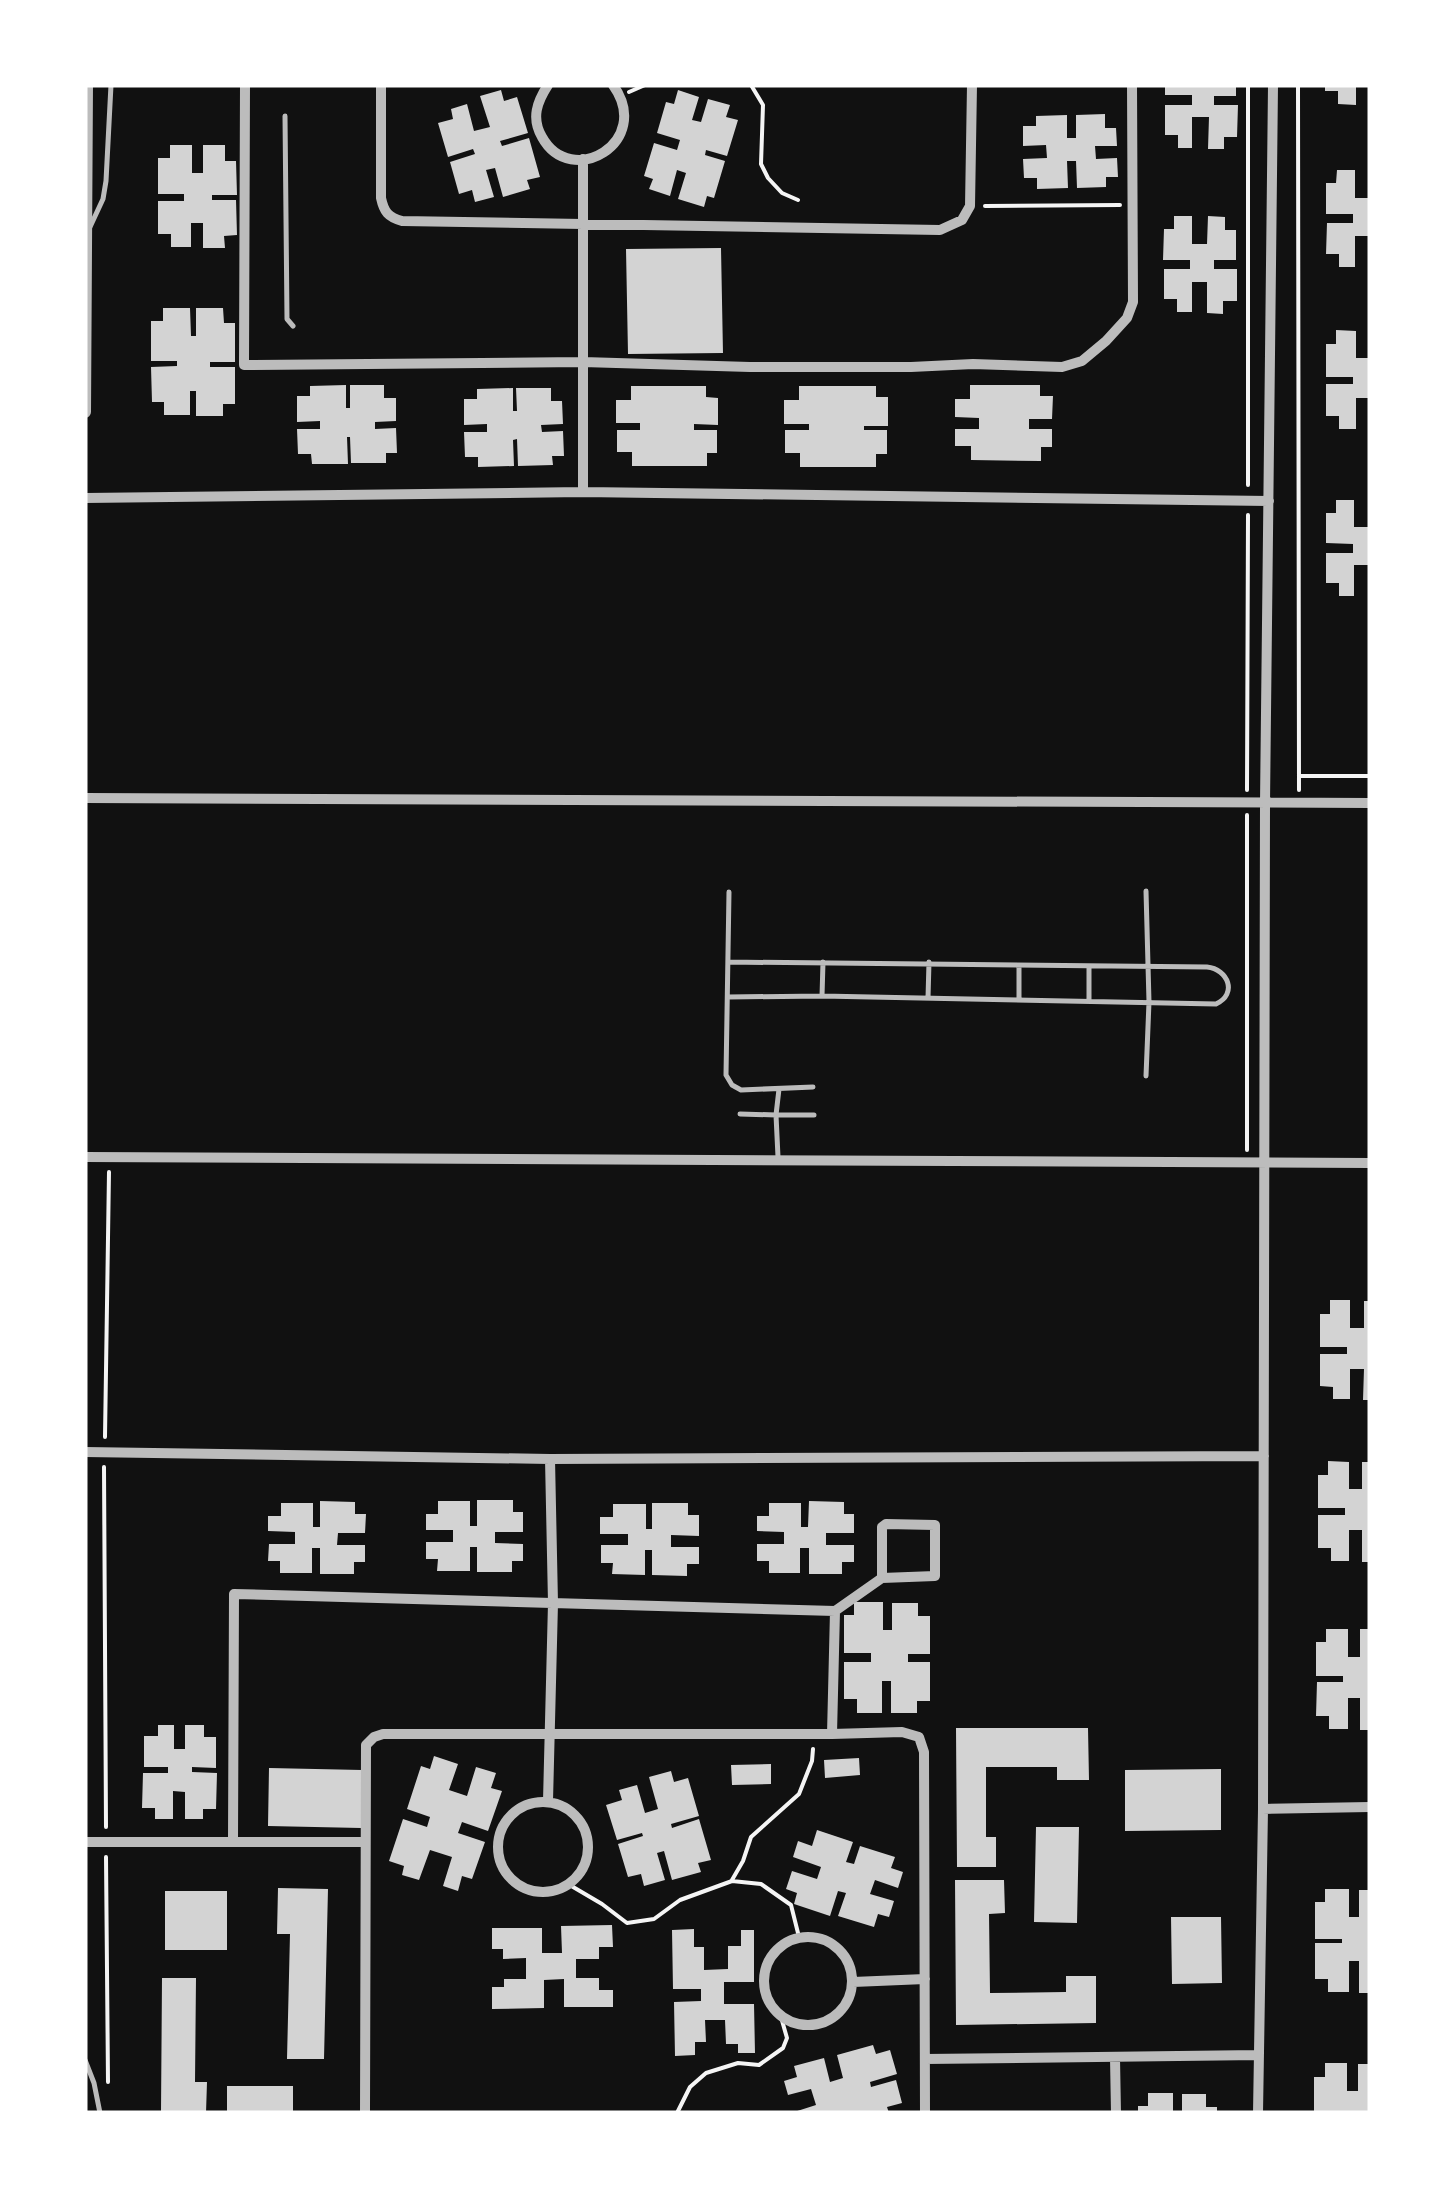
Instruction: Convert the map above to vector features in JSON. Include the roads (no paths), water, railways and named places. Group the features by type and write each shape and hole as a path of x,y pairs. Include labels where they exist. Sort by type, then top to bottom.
{"street":[{"path":"85,412 87,85"},
{"path":"245,85 244,365 583,362 750,368 1082,362 1121,327 1131,309 1132,85"},
{"path":"381,85 380,198 386,214 402,220 940,230 962,220 970,206 972,85"},
{"path":"548,85 538,100 537,127 557,154 571,160 594,158 618,140 625,114 612,85"},
{"path":"1258,2113 1263,1809 1265,802 1274,85"},
{"path":"583,159 583,492"},
{"path":"85,498 583,492 1269,501"},
{"path":"85,798 1370,803"},
{"path":"85,1157 1370,1163"},
{"path":"85,1452 550,1459 1264,1456"},
{"path":"548,1801 550,1459"},
{"path":"233,1841 234,1594 835,1611 882,1578 935,1576 935,1525 884,1525 882,1578"},
{"path":"832,1734 835,1611"},
{"path":"365,2113 366,1745 374,1736 902,1732 919,1736 923,1744 925,2113"},
{"path":"548,1801 566,1807 578,1817 587,1835 588,1851 575,1880 544,1892 527,1889 513,1880 501,1863 498,1848 502,1828 511,1815 532,1802 548,1801"},
{"path":"1263,1809 1370,1807"},
{"path":"85,1842 364,1842"},
{"path":"799,1937 816,1937 842,1952 850,1965 853,1982 842,2011 812,2026 781,2017 764,1990 764,1974 767,1962 784,1943 799,1937"},
{"path":"853,1982 925,1979"},
{"path":"925,2059 1258,2055"},
{"path":"1115,2058 1116,2113"}],"lane":[{"path":"86,234 103,199 106,182 111,85"},
{"path":"285,116 287,319 293,326"},
{"path":"1146,890 1146,1076"},
{"path":"729,892 726,1075 741,1090 813,1087"},
{"path":"728,962 1219,968 1228,993 1216,1004 728,997"},
{"path":"822,962 822,996"},
{"path":"928,998 929,962"},
{"path":"1019,966 1019,999"},
{"path":"1089,966 1089,1001"},
{"path":"778,1089 778,1160"},
{"path":"740,1114 814,1115"},
{"path":"85,2060 100,2113"}]}
